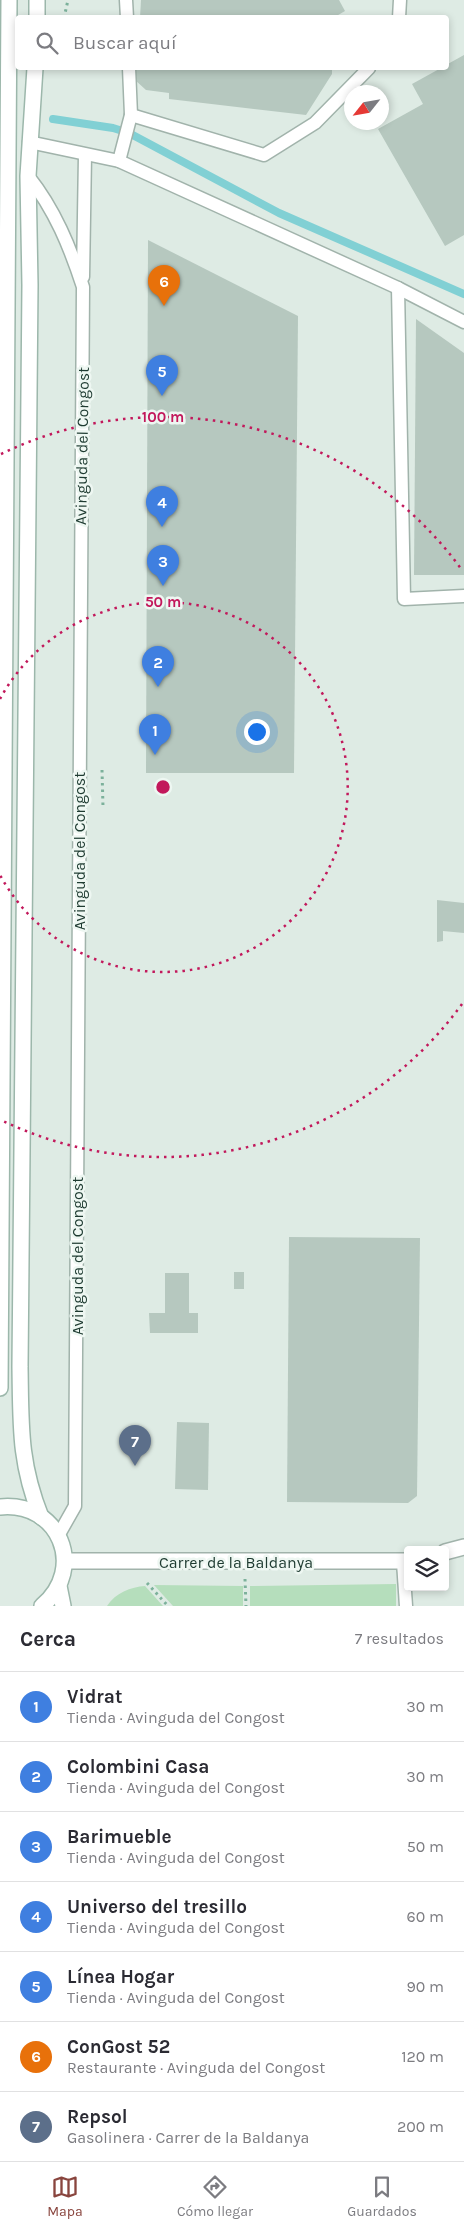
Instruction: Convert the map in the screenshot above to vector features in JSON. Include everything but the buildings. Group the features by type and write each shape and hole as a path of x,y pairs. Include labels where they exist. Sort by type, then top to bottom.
{"main road":[{"path":"0,1388 9,106 8,0"},
{"path":"37,0 37,15"},
{"path":"35,70 28,176 30,285 21,1443 26,1475 42,1517 58,1536 65,1561 59,1586 62,1606"},
{"path":"0,1508 26,1509 42,1517"},
{"path":"449,1551 464,1547"},
{"name":"Carrer de la Baldanya","path":"65,1561 404,1562"},
{"path":"42,1606 59,1586"}],"lane":[{"path":"0,18 8,0"},
{"path":"126,0 127,15"},
{"path":"399,15 400,0"},
{"path":"119,161 131,115 129,70"},
{"path":"131,115 264,155 315,123 367,70"},
{"path":"29,142 119,161 398,288 464,322"},
{"path":"83,288 85,155"},
{"name":"Avinguda del Congost","path":"28,176 40,192 68,241 83,288 75,1506 58,1536"},
{"path":"398,288 404,599 464,596"},
{"path":"406,1591 406,1606"}],"path":[{"path":"65,15 68,0"},
{"path":"102,770 103,808"},
{"path":"147,1583 168,1606"}],"green space":[{"path":"396,1584 396,1606 250,1606 250,1586"},
{"path":"154,1585 243,1586 243,1606 173,1606"},
{"path":"145,1586 163,1606 107,1606 110,1601 124,1591"}],"waterway":[{"path":"53,119 113,128 129,133 279,213 464,294"}],"place":[{"name":"ConGost 52","path":"164,306"},
{"name":"Línea Hogar","path":"162,396"},
{"name":"Universo del tresillo","path":"162,527"},
{"name":"Barimueble","path":"163,586"},
{"name":"Colombini Casa","path":"158,687"},
{"name":"Vidrat","path":"155,755"},
{"name":"Repsol","path":"135,1466"}]}
